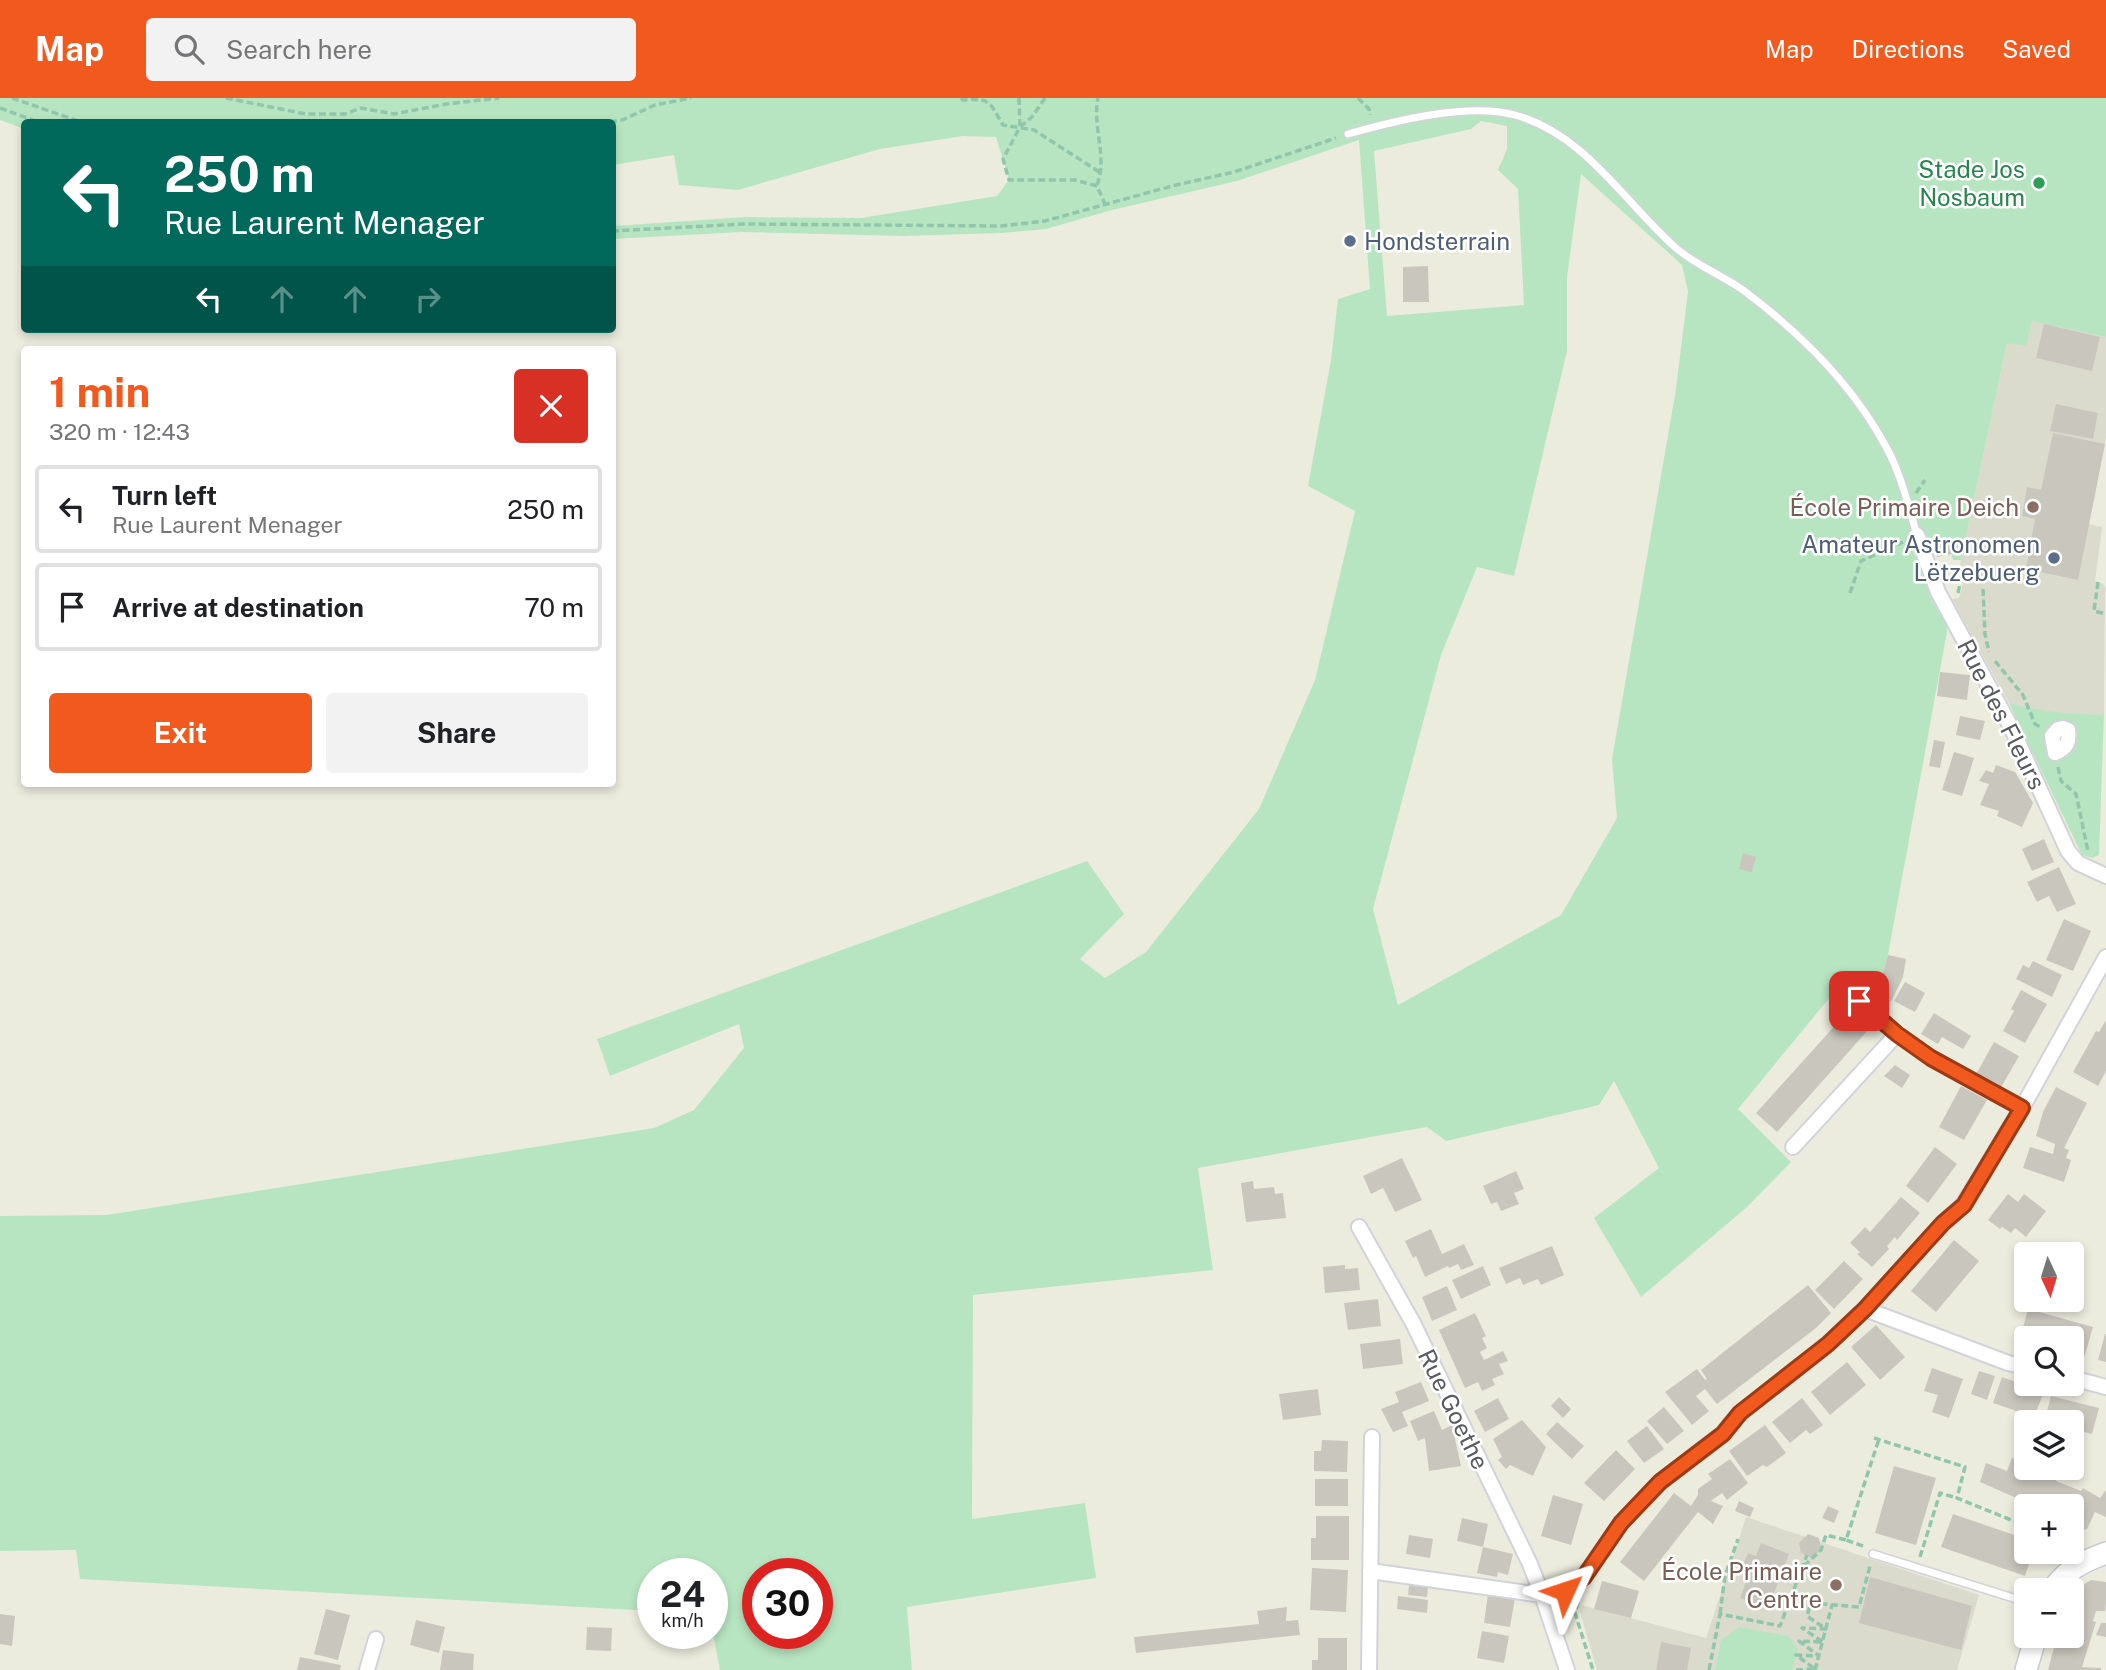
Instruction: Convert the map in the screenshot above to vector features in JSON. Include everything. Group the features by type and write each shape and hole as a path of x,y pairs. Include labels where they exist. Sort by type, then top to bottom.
{"main road":[{"path":"2061,1578 2082,1563 2106,1553"},
{"path":"2026,1670 2032,1648"}],"street":[{"name":"Rue des Fleurs","path":"1917,535 1938,592 2012,729 2068,851 2078,863 2106,876"},
{"path":"1370,1571 1542,1595 1565,1591 1584,1577 1621,1523 1660,1482 1723,1434 1740,1413 1828,1344 1865,1309 1943,1223 1964,1205 2022,1108 2106,957"},
{"path":"1859,1001 1897,1034 1931,1058 2022,1108"},
{"path":"1793,1146 1897,1034"},
{"name":"Rue Goethe","path":"1359,1227 1413,1324 1542,1595 1567,1670"},
{"path":"1865,1309 2014,1364"},
{"path":"2084,1381 2106,1387"},
{"path":"1369,1670 1372,1437"},
{"path":"367,1670 376,1639"}],"lane":[{"path":"1348,134 1449,113 1493,111 1515,115 1550,129 1616,186 1676,248 1739,287 1776,315 1812,349 1850,393 1885,444 1897,470 1917,535"},
{"path":"1873,1554 2014,1598"}],"path":[{"path":"12,98 72,119"},
{"path":"226,98 306,114 345,114 361,108 394,114 499,98"},
{"path":"616,121 655,105 691,98"},
{"path":"961,98 981,98 989,102 1003,125 1034,130 1101,173"},
{"path":"1019,98 1020,127"},
{"path":"1045,98 1032,117 1020,127 1003,159 1009,180 1075,180 1097,186"},
{"path":"1098,98 1096,128 1101,153 1101,173 1097,186 1105,204"},
{"path":"1358,98 1369,109 1372,127"},
{"path":"0,108 30,119"},
{"path":"616,231 744,224 1001,226 1045,221 1234,172 1348,134"},
{"path":"1850,593 1861,561 1917,535"},
{"path":"1957,597 1962,575"},
{"path":"2098,582 2094,611 2106,614"},
{"path":"1983,589 1985,634 1990,655 2023,695 2035,724 2052,736"},
{"path":"2077,794 2089,855 2087,868"},
{"path":"1846,1540 1876,1439 1965,1467 1957,1498"},
{"path":"1917,1567 1940,1493 2014,1521"},
{"path":"1802,1568 1821,1550 1826,1535 1868,1547 1873,1554 1859,1607 1811,1603 1807,1616 1826,1629"},
{"path":"1709,1670 1725,1576 1738,1539"},
{"path":"1720,1614 1780,1626 1807,1555"},
{"path":"1584,1577 1575,1614 1593,1670"},
{"path":"1815,1669 1832,1605"},
{"path":"1823,1642 1802,1628 1826,1629"},
{"path":"1819,1656 1799,1642 1823,1642"},
{"path":"1815,1669 1796,1655 1819,1656"},
{"path":"1796,1670 1815,1669"}],"shaded area":[{"name":"École Primaire Deich","path":"2032,320 2106,337 2106,437 2089,524 2102,527 2095,581 2105,587 2104,714 2071,715 2028,709 2009,703 1952,599 1959,598 1965,576 1958,574 2007,343"},
{"name":"École Primaire Centre","path":"1746,1517 1979,1595 1957,1670 1597,1670 1580,1612 1581,1605 1706,1638"}],"green space":[{"path":"0,98 2106,98 2106,337 2032,321 2026,346 2007,343 1961,560 1953,560 1949,540 1929,544 1925,533 1909,539 1933,602 1948,626 1888,955 1883,972 1866,1001 1859,997 1851,1005 1835,991 1738,1109 1791,1162 1747,1207 1641,1297 1594,1218 1659,1168 1614,1081 1599,1105 1446,1141 1427,1127 1198,1168 1213,1270 973,1295 972,1519 1085,1503 1096,1578 907,1607 912,1670 720,1670 716,1649 728,1649 728,1558 637,1558 637,1610 80,1579 76,1550 0,1551 0,1216 107,1215 654,1128 694,1110 744,1048 739,1024 610,1076 597,1039 1087,861 1124,914 1080,959 1105,978 1146,952 1259,809 1315,680 1355,511 1308,486 1331,360 1338,299 1370,289 1359,140 1237,181 1112,210 1046,229 904,236 742,232 616,239 616,226 746,217 861,218 997,196 1009,180 996,137 963,136 880,149 738,190 679,185 674,155 616,165 616,119 21,119 21,128 0,120","holes":["1481,121 1507,126 1507,149 1498,170 1518,189 1524,305 1387,316 1374,151 1471,129","1581,174 1682,265 1688,291 1676,389 1612,759 1617,818 1561,915 1398,1005 1373,909 1441,655 1477,567 1514,576 1567,351 1567,277"]},
{"path":"2009,703 2056,712 2104,714 2099,855 2092,858 2082,855"},
{"path":"1739,1627 1788,1636 1798,1649 1792,1670 1715,1670 1721,1640"}],"building":[{"path":"1428,266 1429,302 1403,302 1403,267"},
{"path":"2044,324 2100,337 2092,371 2036,358"},
{"path":"2056,404 2098,413 2093,439 2050,431"},
{"path":"2053,433 2105,444 2078,580 2026,569 2035,519 2022,516 2027,487 2041,490"},
{"path":"1949,539 1952,554 1937,557 1934,542"},
{"path":"1940,672 1970,675 1967,700 1937,696"},
{"path":"1960,716 1985,721 1980,740 1956,735"},
{"path":"1934,740 1945,742 1940,768 1929,766"},
{"path":"1954,752 1974,758 1962,796 1942,790"},
{"path":"1996,765 2015,772 2033,803 2022,827 1997,816 1999,811 1980,805 1989,784 1979,781 1986,770 1993,773"},
{"path":"2044,839 2054,862 2032,871 2022,849"},
{"path":"1743,853 1756,857 1752,872 1739,869"},
{"path":"2059,867 2076,904 2057,912 2049,896 2037,902 2027,882"},
{"path":"2064,919 2091,931 2073,971 2046,960"},
{"path":"1888,955 1906,959 1903,977 1891,1002 1872,993"},
{"path":"2033,961 2062,975 2052,997 2016,979 2023,965 2029,968"},
{"path":"1905,982 1925,993 1915,1012 1894,1001"},
{"path":"2021,990 2047,1004 2025,1043 2003,1031"},
{"path":"1849,1010 1869,1029 1777,1132 1756,1113"},
{"path":"1934,1013 1971,1036 1963,1049 1942,1037 1938,1044 1921,1034"},
{"path":"2106,1020 2106,1071 2098,1086 2073,1072 2096,1031 2099,1032"},
{"path":"1994,1042 2019,1056 1999,1091 1974,1078"},
{"path":"1895,1065 1910,1075 1902,1088 1884,1076"},
{"path":"1961,1086 1987,1100 1964,1140 1939,1127"},
{"path":"2056,1087 2087,1103 2064,1148 2069,1150 2066,1158 2071,1160 2064,1182 2023,1168 2030,1147 2053,1154 2055,1144 2036,1136 2043,1112"},
{"path":"1935,1147 1957,1164 1928,1203 1906,1186"},
{"path":"1402,1158 1422,1200 1395,1212 1383,1188 1371,1194 1363,1176"},
{"path":"1516,1171 1524,1189 1514,1193 1519,1204 1501,1211 1497,1202 1491,1204 1483,1186"},
{"path":"1253,1181 1254,1189 1274,1187 1275,1194 1283,1193 1286,1218 1246,1222 1241,1183"},
{"path":"2008,1194 2018,1202 2024,1194 2046,1211 2026,1237 2015,1228 2011,1233 1988,1220"},
{"path":"1901,1197 1920,1213 1897,1240 1895,1237 1887,1246 1889,1249 1872,1267 1857,1254 1860,1252 1850,1243 1865,1227 1870,1232"},
{"path":"1431,1229 1442,1254 1464,1244 1474,1265 1461,1270 1458,1264 1449,1268 1448,1266 1425,1277 1416,1256 1413,1258 1405,1241"},
{"path":"1954,1240 1979,1261 1936,1312 1911,1291"},
{"path":"1552,1246 1564,1275 1541,1285 1538,1279 1523,1285 1520,1278 1506,1284 1499,1268"},
{"path":"1844,1261 1863,1279 1834,1309 1815,1290"},
{"path":"1345,1265 1345,1269 1358,1268 1360,1290 1325,1293 1323,1267"},
{"path":"1483,1266 1491,1285 1461,1299 1452,1280"},
{"path":"1808,1285 1831,1313 1816,1328 1717,1404 1705,1389 1696,1396 1709,1411 1692,1425 1665,1392 1697,1369 1705,1380 1707,1379 1701,1370"},
{"path":"1447,1286 1457,1310 1432,1321 1422,1297"},
{"path":"1378,1299 1381,1326 1348,1330 1344,1303"},
{"path":"2027,1312 2039,1312 2093,1327 2084,1358 2084,1326 2024,1326"},
{"path":"1475,1313 1486,1336 1482,1338 1487,1348 1480,1352 1484,1360 1503,1351 1508,1361 1499,1364 1504,1374 1492,1379 1495,1385 1482,1391 1478,1382 1465,1388 1439,1330"},
{"path":"1876,1325 1905,1357 1880,1380 1851,1347"},
{"path":"2106,1334 2106,1362 2098,1360"},
{"path":"1400,1339 1403,1364 1363,1369 1360,1344"},
{"path":"1847,1362 1866,1385 1830,1415 1811,1392"},
{"path":"1932,1368 1963,1379 1949,1418 1932,1412 1938,1395 1924,1391"},
{"path":"1979,1371 1995,1376 1987,1400 1971,1394"},
{"path":"2002,1377 2014,1381 2014,1396 2042,1396 2037,1410 2014,1410 1993,1403"},
{"path":"1421,1382 1429,1401 1402,1412 1408,1426 1393,1432 1381,1409 1399,1402 1395,1392"},
{"path":"1318,1389 1321,1415 1283,1420 1279,1394"},
{"path":"2051,1396 2099,1408 2092,1434 2084,1432 2084,1410 2047,1410"},
{"path":"1559,1397 1571,1409 1563,1418 1551,1406"},
{"path":"1498,1398 1509,1419 1485,1432 1474,1411"},
{"path":"1802,1398 1823,1425 1810,1434 1806,1430 1790,1443 1772,1422"},
{"path":"1664,1407 1684,1431 1667,1444 1647,1421"},
{"path":"1434,1411 1442,1430 1452,1425 1461,1466 1429,1471 1425,1438 1418,1441 1410,1421"},
{"path":"1522,1420 1546,1447 1533,1476 1510,1465 1506,1469 1498,1460 1502,1457 1493,1439"},
{"path":"1557,1422 1584,1446 1572,1459 1546,1434"},
{"path":"1765,1425 1786,1453 1767,1467 1763,1465 1747,1476 1729,1451"},
{"path":"1647,1426 1664,1449 1644,1463 1627,1441"},
{"path":"1322,1440 1348,1441 1347,1472 1314,1471 1314,1451 1321,1451"},
{"path":"1616,1450 1635,1469 1604,1501 1584,1483"},
{"path":"2012,1458 2014,1480 2056,1480 2081,1491 2083,1488 2100,1498 2106,1490 2106,1517 2095,1512 2084,1530 2084,1494 2014,1494 2014,1497 1980,1482 1986,1463 2007,1471"},
{"path":"1730,1459 1748,1483 1727,1500 1722,1493 1711,1501 1723,1506 1713,1524 1698,1512 1644,1581 1620,1562 1674,1493 1691,1506 1698,1495 1698,1489 1712,1479 1708,1474"},
{"path":"1894,1466 1936,1478 1916,1545 1875,1533"},
{"path":"1315,1479 1348,1479 1348,1506 1315,1506"},
{"path":"1553,1495 1583,1504 1571,1545 1541,1536"},
{"path":"1739,1501 1754,1508 1750,1517 1735,1511"},
{"path":"1828,1506 1839,1511 1834,1523 1822,1518"},
{"path":"1953,1514 2014,1535 2014,1564 2029,1564 2025,1576 1941,1547"},
{"path":"1316,1516 1349,1516 1349,1560 1311,1560 1311,1538 1316,1538"},
{"path":"1462,1518 1488,1524 1483,1547 1457,1541"},
{"path":"1808,1534 1819,1538 1821,1550 1812,1558 1801,1553 1799,1543"},
{"path":"1409,1535 1433,1539 1430,1558 1406,1554"},
{"path":"1761,1543 1789,1554 1768,1609 1740,1598 1748,1576 1740,1572 1748,1553 1756,1556"},
{"path":"1483,1547 1513,1554 1508,1575 1498,1572 1497,1577 1477,1573"},
{"path":"1312,1568 1348,1570 1346,1612 1310,1610"},
{"path":"1870,1577 1972,1606 1961,1650 1859,1623"},
{"path":"2091,1580 2106,1582 2105,1611 2096,1611 2093,1621 2096,1622 2082,1667 2101,1670 2048,1670 2054,1648 2084,1648 2084,1584"},
{"path":"1602,1581 1639,1591 1631,1618 1594,1609"},
{"path":"1409,1585 1428,1587 1427,1597 1408,1595"},
{"path":"1488,1594 1515,1598 1510,1627 1484,1623"},
{"path":"1398,1596 1428,1600 1427,1613 1397,1609"},
{"path":"1287,1607 1286,1621 1298,1620 1300,1635 1136,1653 1134,1637 1259,1624 1257,1611"},
{"path":"326,1609 350,1615 338,1660 314,1654"},
{"path":"0,1614 15,1616 12,1646 0,1644"},
{"path":"416,1620 445,1627 439,1653 410,1645"},
{"path":"2101,1623 2106,1623 2106,1637 2096,1635"},
{"path":"587,1627 612,1628 611,1651 586,1650"},
{"path":"1482,1631 1509,1636 1504,1663 1477,1658"},
{"path":"1318,1638 1347,1638 1347,1670 1312,1670 1312,1660 1318,1660"},
{"path":"1661,1642 1691,1648 1687,1670 1656,1670"},
{"path":"443,1650 474,1654 473,1670 440,1670"},
{"path":"300,1657 341,1665 340,1670 297,1670"}],"place":[{"name":"Stade Jos Nosbaum","path":"2039,183"},
{"name":"Hondsterrain","path":"1350,241"},
{"name":"École Primaire Deich","path":"2033,507"},
{"name":"Amateur Astronomen Lëtzebuerg","path":"2054,558"},
{"name":"École Primaire Centre","path":"1836,1585"}],"route":[{"path":"1565,1591 1584,1577 1621,1523 1660,1482 1723,1434 1740,1413 1828,1344 1865,1309 1943,1223 1964,1205 2022,1108 1931,1058 1897,1034 1859,1001"}]}
